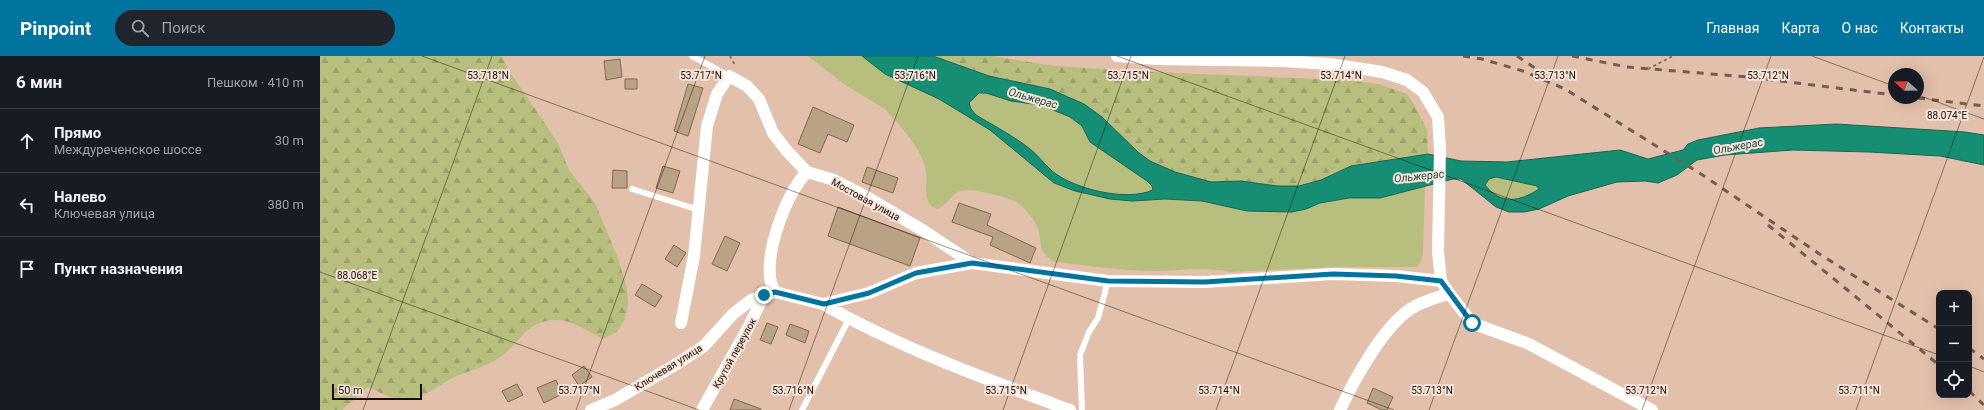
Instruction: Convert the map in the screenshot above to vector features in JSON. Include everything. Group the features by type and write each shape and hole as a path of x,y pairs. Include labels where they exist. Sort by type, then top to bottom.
{"street":[{"path":"1117,56 1164,60 1330,64 1382,72 1407,80 1423,92 1438,117 1440,149 1438,251 1441,281 1449,294 1472,323 1529,344 1652,410"},
{"path":"681,322 694,256 707,126 717,94 730,76 747,86 759,100 773,133 787,151 807,172 793,190 780,220 771,256 770,294 824,304 849,319 954,368 1070,410"},
{"name":"Мостовая улица","path":"807,172 834,180 865,196 924,231 972,263"},
{"path":"824,304 869,293 916,273 972,263 1108,281 1205,282 1333,274 1396,276 1441,281"},
{"name":"Ключевая улица","path":"591,410 615,400 704,346 733,314 751,300 770,294"},
{"name":"Крутой переулок","path":"702,410 748,328 770,294"},
{"path":"1340,410 1356,377 1375,348 1394,325 1412,308 1449,294"}],"lane":[{"path":"692,56 730,76"},
{"path":"632,189 699,210"},
{"path":"1082,410 1080,356 1089,332 1098,318 1108,281"},
{"path":"802,410 849,319"}],"path":[{"path":"1648,68 1673,56"}],"green space":[{"path":"320,56 502,56 508,69 558,143 569,170 595,203 619,261 627,289 628,305 625,319 617,332 603,339 580,326 561,320 546,321 532,327 498,359 449,380 418,398 408,400 397,399 368,387 342,410 320,410"},
{"path":"808,56 862,56 885,74 939,99 990,130 1054,183 1075,191 1110,199 1132,201 1165,199 1202,201 1247,211 1306,209 1320,203 1349,198 1380,198 1425,186 1423,254 1421,261 1417,267 1332,267 1230,272 1211,269 1141,271 1055,262 1045,254 1042,249 1036,224 1017,202 1003,197 969,190 956,193 943,206 937,209 931,206 926,192 925,167 919,151 902,129 885,109 845,85"},
{"path":"933,56 991,56 1055,66 1154,72 1344,80 1379,84 1407,94 1427,130 1428,154 1351,166 1321,180 1299,186 1277,186 1241,181 1211,182 1175,172 1150,161 1084,104 1070,97 1050,89 989,76"},
{"path":"979,93 986,93 1011,101 1041,105 1070,117 1082,126 1090,142 1147,181 1152,186 1153,190 1129,195 1115,194 1087,189 1062,178 1052,171 1024,144 976,115 971,109 969,102"},
{"path":"1496,177 1537,186 1539,189 1517,199 1504,198 1497,196 1484,185 1489,179"}],"water":[{"name":"Ольжерас","path":"862,56 933,56 989,76 1050,89 1084,104 1102,117 1138,152 1150,161 1175,172 1211,182 1241,181 1277,186 1299,186 1321,180 1351,166 1428,154 1461,161 1507,162 1620,150 1648,159 1683,150 1688,144 1698,140 1759,128 1836,124 1965,132 1984,135 1984,165 1940,156 1793,150 1725,155 1697,160 1677,175 1658,183 1645,181 1617,182 1568,196 1539,209 1524,212 1509,212 1496,207 1461,179 1453,179 1380,198 1349,198 1320,203 1306,209 1292,212 1247,211 1202,201 1165,199 1132,201 1110,199 1075,191 1054,183 990,130 939,99 885,74","holes":["979,93 986,93 1011,101 1041,105 1070,117 1082,126 1090,142 1147,181 1152,186 1153,190 1129,195 1115,194 1087,188 1062,177 1052,171 1024,144 976,115 971,109 969,103","1496,177 1537,186 1539,189 1517,199 1504,198 1497,196 1485,185 1489,179"]}],"building":[{"path":"620,59 622,77 606,80 604,61"},
{"path":"625,79 637,79 637,89 625,89"},
{"path":"688,84 703,88 688,136 674,131"},
{"path":"813,107 854,125 847,142 828,134 820,153 798,144"},
{"path":"663,166 680,171 673,193 656,188"},
{"path":"867,167 898,178 893,193 862,182"},
{"path":"613,170 627,171 627,188 612,188"},
{"path":"959,203 991,214 987,225 1036,248 1030,263 990,245 993,237 952,222"},
{"path":"838,207 920,238 910,266 828,236"},
{"path":"725,236 740,243 727,271 712,264"},
{"path":"674,245 686,253 677,267 665,259"},
{"path":"642,284 662,296 655,307 635,295"},
{"path":"767,323 778,327 771,344 760,340"},
{"path":"790,324 809,331 805,343 786,335"},
{"path":"584,366 592,377 579,386 572,375"},
{"path":"556,380 562,394 544,403 537,388"},
{"path":"517,384 523,395 508,402 502,391"},
{"path":"1373,388 1393,397 1387,410 1382,410 1367,403"},
{"path":"734,399 761,409 761,410 730,410"}],"railway":[{"path":"1463,56 1482,59 1523,71 1565,89 1701,174 1821,255 1936,327"},
{"path":"1517,56 1550,78"},
{"path":"1572,56 1627,67 1748,77 1888,94"},
{"path":"1924,99 1984,106"},
{"path":"1768,225 1936,363"},
{"path":"1972,350 1984,359"},
{"path":"1972,394 1984,405"}],"route":[{"path":"764,295 775,292 824,304 869,293 916,273 972,263 1108,281 1162,283 1205,282 1333,274 1396,276 1441,281 1449,294 1472,323"}]}
